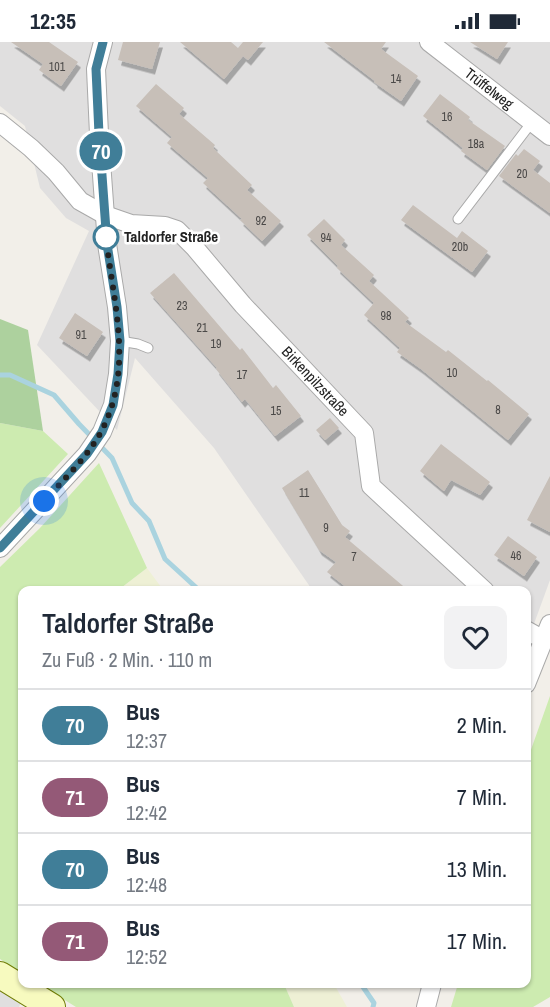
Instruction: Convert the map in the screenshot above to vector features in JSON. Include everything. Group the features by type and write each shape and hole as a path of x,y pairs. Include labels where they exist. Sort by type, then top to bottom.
{"main road":[{"path":"0,975 18,986"},
{"path":"21,988 51,1007"}],"street":[{"path":"0,548 87,454 102,432 113,405 120,341 107,244 96,69 103,42"},
{"name":"Trüffelweg","path":"429,42 550,136"},
{"path":"0,123 56,172 80,201 105,215"},
{"name":"Birkenpilzstraße","path":"105,215 131,224 165,226 177,230 243,305 364,433 371,486 480,586"},
{"path":"531,630 547,632 531,672"},
{"path":"426,1007 431,988"}],"lane":[{"path":"458,219 532,122"},
{"path":"120,341 148,348"}],"shaded area":[{"path":"0,42 550,42 550,580 531,632 531,586 310,586 214,448 135,358 117,430 37,345 89,231 66,218 40,188 25,126 0,106"},
{"path":"0,983 23,997 19,1007 0,1007"}],"green space":[{"path":"0,319 28,330 43,431 0,423"},
{"path":"0,423 43,431 68,454 0,528"},
{"path":"99,463 147,568 124,586 18,586 18,971 0,959 0,567 40,528"},
{"path":"147,568 160,586 124,586"},
{"path":"550,696 550,997 533,1007 451,1007 457,988 531,988 531,750"},
{"path":"45,988 286,988 294,1007 76,1007"},
{"path":"286,988 336,988 347,1007 294,1007"}],"building":[{"path":"11,42 49,42 78,62 61,86 39,70 43,64"},
{"path":"123,42 160,42 152,69 118,60"},
{"path":"180,42 231,42 238,48 243,42 263,42 248,60 243,56 224,79"},
{"path":"324,42 386,42 381,49 418,76 401,101"},
{"path":"470,42 508,42 497,59"},
{"path":"156,84 184,108 179,114 215,145 213,148 252,185 247,190 281,221 262,241 203,183 208,178 167,143 172,137 136,106"},
{"path":"440,94 470,117 468,120 505,146 487,170 461,151 463,148 423,116"},
{"path":"524,149 540,161 533,170 550,183 550,213 499,176 516,154 518,156"},
{"path":"413,205 457,238 462,231 488,251 472,272 401,220"},
{"path":"324,219 345,240 341,245 374,275 369,281 409,318 405,322 446,352 448,350 529,414 508,440 397,352 400,348 364,315 374,303 307,235"},
{"path":"174,273 240,350 242,348 273,388 276,385 301,416 275,436 245,399 242,402 217,368 150,293"},
{"path":"75,313 103,332 87,356 59,338"},
{"path":"330,418 339,428 325,440 316,430"},
{"path":"441,444 490,482 480,495 451,480 444,491 420,471"},
{"path":"308,470 342,525 350,531 345,537 403,586 345,586 327,572 336,562 319,550 282,488"},
{"path":"550,476 550,532 527,520"},
{"path":"508,536 537,557 524,576 494,555"}],"waterway":[{"path":"0,375 10,375 54,395 112,458 132,503 149,521 165,559 195,586"},
{"path":"364,988 374,1003 373,1007"}],"bus line":[{"name":"70","path":"0,548 87,454 102,432 113,405 120,341 107,244 99,134 96,69 103,42"}],"place":[{"name":"Taldorfer Straße","path":"106,237"}],"route":[{"path":"44,501 87,454 102,432 113,405 120,341 106,237"}]}
